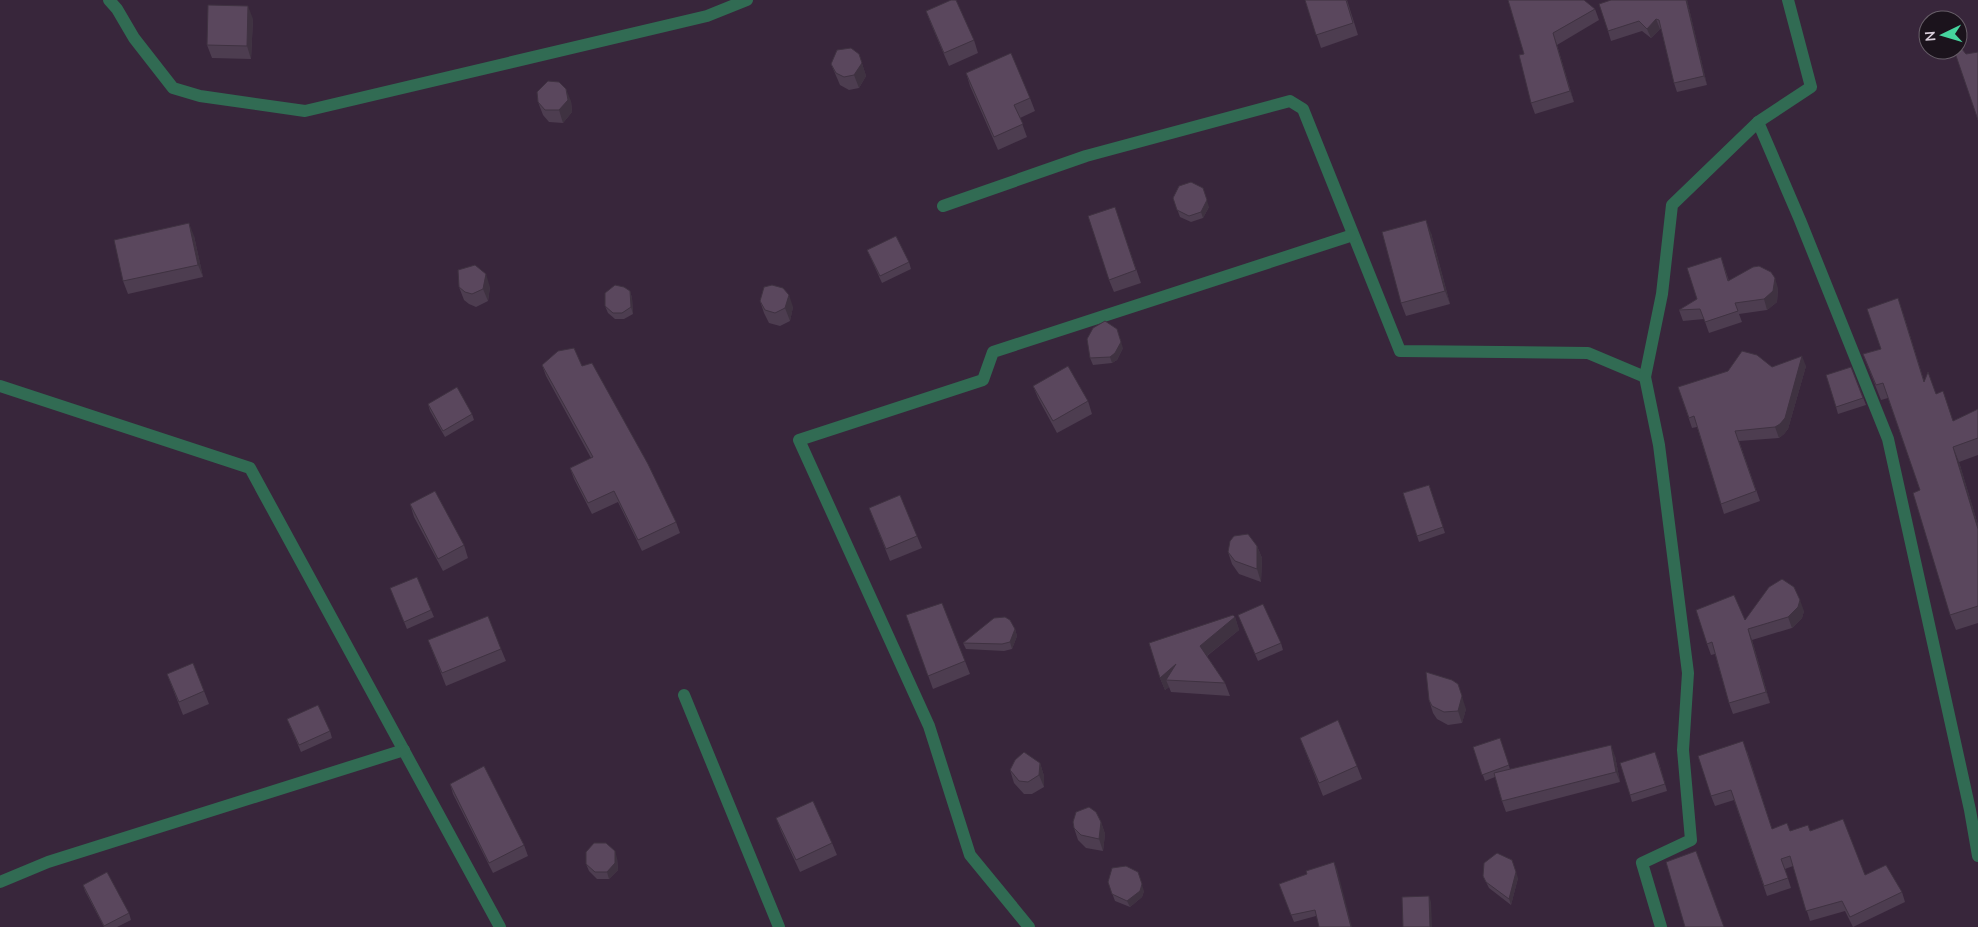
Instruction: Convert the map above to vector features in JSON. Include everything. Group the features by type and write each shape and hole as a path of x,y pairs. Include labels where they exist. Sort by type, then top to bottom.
{"street":[{"path":"109,0 117,9 134,38 173,88 200,96 304,111 707,16 747,0"},
{"path":"1661,927 1642,863 1691,840 1683,750 1688,673 1659,445 1645,377 1662,294 1672,205 1758,122 1811,87 1788,0"},
{"path":"943,206 1086,156 1290,101 1302,109 1400,351 1588,353 1645,377"},
{"path":"1758,122 1800,220 1888,439 1970,810 1978,856"},
{"path":"1029,927 970,855 929,726 799,440 983,380 993,352 1353,235"},
{"path":"0,386 250,468 500,927"},
{"path":"684,695 779,927"},
{"path":"0,882 48,862 404,750"}],"building":[{"path":"951,0 956,0 974,40 944,53 926,11"},
{"path":"1305,0 1346,0 1353,23 1316,35"},
{"path":"1508,0 1584,0 1595,9 1553,33 1570,91 1531,103 1519,55 1524,54"},
{"path":"1611,0 1686,0 1704,76 1674,83 1659,20 1656,19 1647,29 1639,21 1608,31 1599,4"},
{"path":"208,5 248,6 247,46 207,45"},
{"path":"851,48 859,54 862,63 854,75 844,77 836,73 831,64 837,50"},
{"path":"1978,52 1978,120 1957,60 1968,60 1968,54"},
{"path":"1011,53 1030,98 1014,105 1023,124 994,137 966,73"},
{"path":"548,81 559,82 566,89 568,100 559,110 545,110 538,102 537,92"},
{"path":"1191,182 1203,188 1207,200 1201,212 1189,216 1177,210 1173,198 1179,186"},
{"path":"1115,207 1136,270 1109,280 1088,216"},
{"path":"1426,220 1445,291 1401,303 1382,232"},
{"path":"189,223 198,265 123,281 114,240"},
{"path":"896,236 909,262 880,276 867,250"},
{"path":"1721,257 1728,281 1753,267 1759,266 1771,272 1775,278 1773,291 1764,299 1735,303 1738,311 1705,322 1700,309 1679,310 1697,299 1687,268"},
{"path":"475,265 486,274 483,289 472,294 465,292 459,287 458,270"},
{"path":"615,285 630,291 631,307 622,313 613,313 605,306 605,293"},
{"path":"772,285 783,288 789,295 785,308 775,313 765,310 760,301 764,287"},
{"path":"1898,298 1924,382 1928,372 1936,394 1943,391 1953,421 1978,409 1978,438 1953,447 1978,529 1978,606 1950,615 1913,493 1920,490 1883,383 1876,385 1863,354 1881,349 1867,309"},
{"path":"1105,321 1117,329 1121,342 1115,353 1110,357 1090,358 1087,339 1093,328"},
{"path":"574,348 582,366 592,363 648,464 676,522 638,540 614,491 588,503 570,468 593,457 542,365 558,351"},
{"path":"1742,351 1757,355 1772,367 1802,356 1785,418 1780,424 1775,427 1735,431 1756,491 1721,504 1694,416 1689,418 1678,387 1728,371"},
{"path":"1068,366 1088,401 1053,421 1033,386"},
{"path":"1851,367 1863,398 1836,407 1826,375"},
{"path":"457,387 472,414 443,431 428,404"},
{"path":"1429,485 1443,527 1417,536 1403,493"},
{"path":"435,491 464,545 438,559 410,504"},
{"path":"900,495 917,536 886,549 869,508"},
{"path":"1248,534 1257,546 1257,569 1235,561 1228,552 1230,541 1234,536"},
{"path":"417,577 431,610 404,622 390,588"},
{"path":"1782,579 1794,587 1800,600 1798,607 1788,617 1748,629 1766,692 1729,703 1712,642 1707,644 1696,610 1734,595 1745,620 1769,587"},
{"path":"942,603 965,661 928,676 906,615"},
{"path":"1263,604 1281,643 1255,654 1238,615"},
{"path":"1233,615 1235,617 1200,646 1225,683 1166,680 1176,664 1160,678 1149,643"},
{"path":"488,616 501,649 442,673 428,640"},
{"path":"1005,617 1010,620 1015,629 1010,642 1002,644 963,643 994,618"},
{"path":"193,663 204,691 179,702 167,674"},
{"path":"1426,672 1452,680 1458,684 1462,696 1458,711 1444,712 1432,706 1429,700"},
{"path":"318,705 330,731 299,745 287,719"},
{"path":"1338,720 1357,766 1319,783 1300,738"},
{"path":"1500,738 1509,765 1482,775 1473,747"},
{"path":"1743,741 1772,829 1787,823 1790,831 1808,825 1810,831 1843,819 1865,875 1886,865 1902,892 1850,917 1842,901 1806,911 1790,856 1781,859 1788,878 1764,886 1731,790 1711,796 1698,756"},
{"path":"1611,745 1616,772 1502,801 1494,773"},
{"path":"1024,752 1040,763 1039,775 1028,782 1019,781 1010,770 1015,760"},
{"path":"1655,752 1665,784 1630,795 1620,763"},
{"path":"484,766 524,845 489,863 450,784"},
{"path":"813,801 832,843 796,860 776,818"},
{"path":"1089,807 1096,812 1101,822 1099,839 1081,835 1074,828 1073,822 1076,812"},
{"path":"594,843 606,843 615,851 615,863 607,872 595,872 586,864 586,852"},
{"path":"1696,851 1724,927 1685,927 1666,862"},
{"path":"1497,853 1512,860 1516,872 1509,899 1486,882 1483,876 1484,863"},
{"path":"1334,862 1351,927 1319,927 1315,910 1291,915 1279,884 1307,874 1306,871"},
{"path":"1126,866 1138,872 1142,884 1140,891 1127,901 1112,894 1108,882 1112,868"},
{"path":"107,872 129,913 104,926 83,885"},
{"path":"1429,896 1430,927 1403,927 1402,897"}]}
